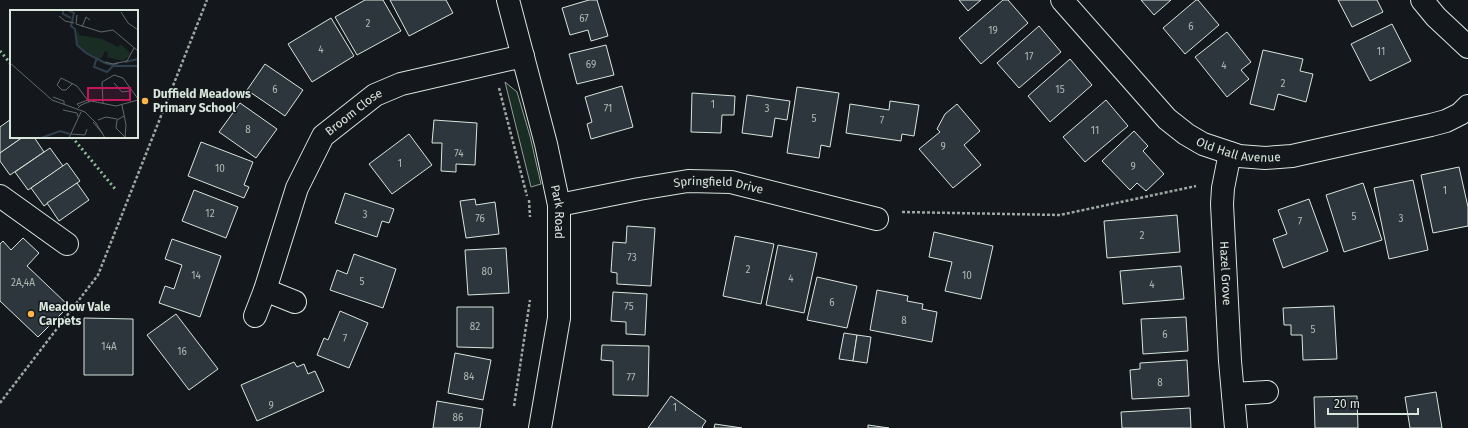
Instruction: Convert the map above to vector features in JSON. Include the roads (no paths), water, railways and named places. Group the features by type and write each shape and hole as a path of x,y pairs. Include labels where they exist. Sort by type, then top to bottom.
{"street":[{"name":"Park Road","path":"508,0 546,144 559,205 559,318 541,428"},
{"name":"Old Hall Avenue","path":"1062,0 1167,119 1186,134 1203,144 1239,156 1264,158 1292,156 1381,137 1446,121 1460,114 1468,106"},
{"path":"1422,0 1436,17 1468,47"},
{"name":"Broom Close","path":"255,316 265,290 297,188 323,136 375,95 408,83 523,56"},
{"name":"Hazel Grove","path":"1230,153 1223,188 1222,204 1236,428"},
{"name":"Springfield Drive","path":"559,205 688,181 731,182 876,219"},
{"path":"0,196 67,244"},
{"path":"265,290 295,302"},
{"path":"1233,394 1267,392"}],"place":[{"name":"Duffield Meadows Primary School","path":"145,101"},
{"name":"Meadow Vale Carpets","path":"31,314"}]}
